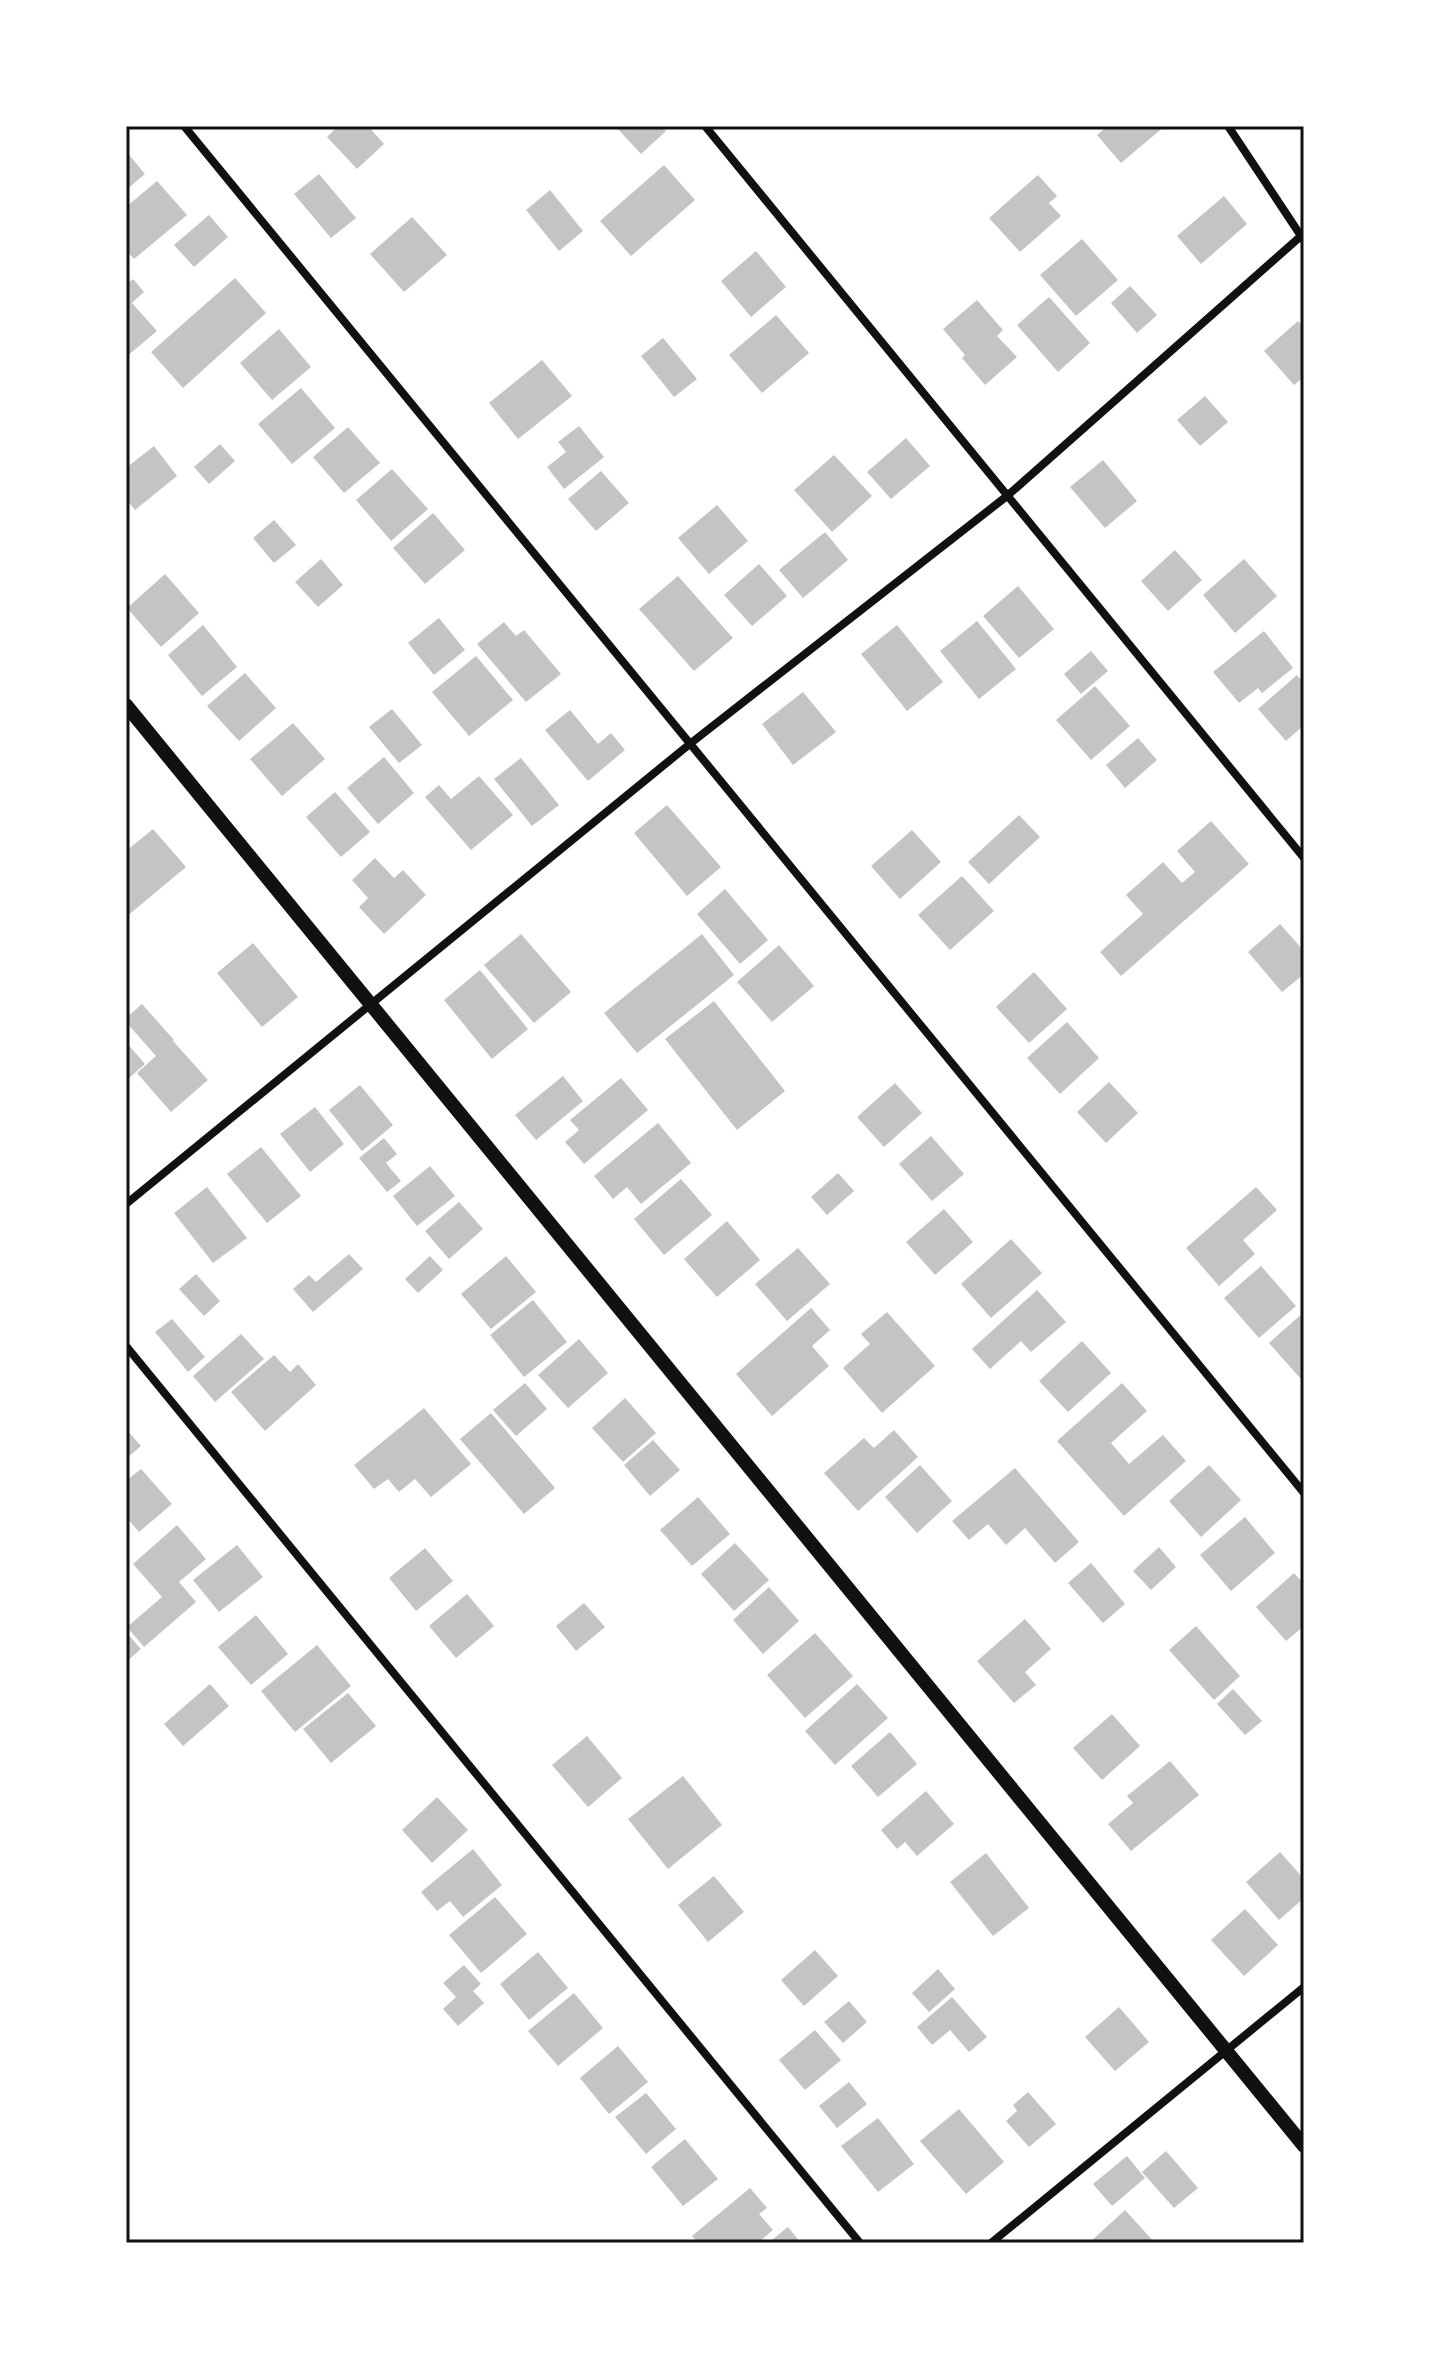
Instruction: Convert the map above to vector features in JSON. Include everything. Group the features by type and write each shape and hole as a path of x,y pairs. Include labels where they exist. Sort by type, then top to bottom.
{"street":[{"path":"184,126 1304,1493"},
{"path":"705,126 1304,858"},
{"path":"126,1204 691,743 1007,496 1302,238 1228,126"},
{"path":"126,705 1304,2146"},
{"path":"126,1346 860,2243"},
{"path":"991,2243 1304,1987"}],"building":[{"path":"338,126 368,126 384,144 357,169 327,137"},
{"path":"615,126 661,126 666,131 641,154"},
{"path":"1108,126 1165,126 1121,163 1097,135"},
{"path":"126,151 145,174 126,190"},
{"path":"664,165 695,200 631,256 600,221"},
{"path":"319,174 356,218 331,238 294,194"},
{"path":"1038,175 1057,196 1049,203 1061,216 1020,252 989,218"},
{"path":"157,181 187,215 134,259 126,250 126,207"},
{"path":"550,190 583,231 559,251 526,210"},
{"path":"1224,196 1247,224 1201,264 1177,236"},
{"path":"209,215 228,237 194,267 174,245"},
{"path":"412,217 447,255 404,292 370,254"},
{"path":"1082,239 1118,280 1076,316 1040,275"},
{"path":"756,251 786,287 751,317 721,281"},
{"path":"235,278 266,313 183,388 151,352"},
{"path":"133,279 144,292 132,303 157,331 126,357 126,285"},
{"path":"1130,286 1157,315 1137,333 1111,303"},
{"path":"1049,297 1090,343 1058,372 1017,325"},
{"path":"977,300 1003,330 997,336 1017,357 985,385 943,329"},
{"path":"776,315 809,353 762,393 729,355"},
{"path":"1298,321 1304,328 1304,377 1294,385 1264,351"},
{"path":"279,329 311,367 272,400 240,363"},
{"path":"663,338 697,379 674,397 641,356"},
{"path":"542,360 572,396 518,439 489,403"},
{"path":"301,388 335,428 292,464 258,424"},
{"path":"1205,396 1228,422 1200,446 1177,420"},
{"path":"579,426 604,457 564,489 547,467 566,452 558,442"},
{"path":"348,427 380,463 344,493 313,457"},
{"path":"906,438 930,466 891,499 867,472"},
{"path":"220,444 235,461 209,484 194,467"},
{"path":"154,446 177,476 135,510 126,499 126,468"},
{"path":"834,455 872,496 832,532 794,490"},
{"path":"1103,460 1137,501 1105,528 1070,487"},
{"path":"392,469 428,509 391,541 356,500"},
{"path":"601,471 629,503 596,531 568,499"},
{"path":"717,505 748,541 709,574 678,538"},
{"path":"433,513 465,550 425,584 393,548"},
{"path":"274,520 296,545 274,563 253,538"},
{"path":"825,532 848,560 803,598 779,570"},
{"path":"1175,550 1202,580 1168,611 1141,581"},
{"path":"321,559 343,585 318,607 295,582"},
{"path":"1244,559 1277,596 1235,633 1203,595"},
{"path":"759,564 787,596 752,626 724,595"},
{"path":"165,574 199,613 161,647 127,608"},
{"path":"678,576 733,638 694,671 639,609"},
{"path":"1018,586 1054,629 1019,658 983,616"},
{"path":"439,618 465,650 434,675 408,643"},
{"path":"977,621 1016,669 979,699 940,651"},
{"path":"504,622 516,636 524,630 561,674 526,702 477,644"},
{"path":"203,625 237,667 202,696 168,655"},
{"path":"897,625 943,682 907,711 861,654"},
{"path":"1264,631 1293,668 1262,693 1258,688 1239,703 1213,672"},
{"path":"1091,651 1108,671 1081,694 1064,674"},
{"path":"476,656 513,700 469,736 432,692"},
{"path":"245,673 276,708 239,741 207,706"},
{"path":"1297,675 1304,683 1304,725 1286,741 1258,709"},
{"path":"1095,686 1130,726 1091,760 1056,720"},
{"path":"803,692 836,732 793,765 762,724"},
{"path":"392,709 422,745 399,763 369,727"},
{"path":"570,710 598,744 611,733 625,750 588,781 545,730"},
{"path":"293,723 325,759 282,796 250,759"},
{"path":"1138,738 1157,760 1125,788 1106,765"},
{"path":"384,757 414,793 378,824 347,788"},
{"path":"521,758 559,805 532,826 494,779"},
{"path":"479,776 513,815 471,850 425,797 439,785 451,799"},
{"path":"335,792 370,832 341,857 306,817"},
{"path":"667,805 721,867 687,896 634,833"},
{"path":"1019,815 1040,837 989,884 968,862"},
{"path":"1211,821 1249,864 1121,976 1100,952 1143,914 1126,895 1163,862 1182,883 1195,872 1177,851"},
{"path":"153,829 186,867 126,917 126,851"},
{"path":"912,830 941,862 900,899 871,866"},
{"path":"375,858 394,878 403,870 426,895 384,934 359,907 368,898 352,880"},
{"path":"962,876 994,911 950,950 918,915"},
{"path":"725,889 768,940 740,964 697,914"},
{"path":"1280,924 1304,951 1304,974 1282,992 1248,952"},
{"path":"521,934 571,992 534,1023 484,965"},
{"path":"702,934 734,975 637,1053 604,1013"},
{"path":"253,943 298,997 262,1027 217,973"},
{"path":"779,945 814,986 772,1022 737,982"},
{"path":"480,970 528,1029 492,1059 444,1000"},
{"path":"1034,972 1067,1009 1029,1043 996,1007"},
{"path":"714,1001 785,1091 737,1130 665,1039"},
{"path":"142,1004 174,1040 165,1047 173,1041 208,1080 171,1112 137,1073 156,1056 126,1022 126,1018"},
{"path":"1067,1022 1099,1058 1060,1094 1027,1058"},
{"path":"126,1042 145,1064 128,1079 126,1078"},
{"path":"563,1076 583,1101 536,1140 515,1115"},
{"path":"621,1078 648,1110 584,1164 565,1142 579,1130 570,1120"},
{"path":"1109,1082 1138,1113 1106,1143 1077,1112"},
{"path":"895,1083 922,1113 884,1147 857,1117"},
{"path":"360,1085 393,1125 362,1151 329,1110"},
{"path":"315,1107 344,1144 310,1172 280,1134"},
{"path":"658,1123 691,1163 641,1204 627,1187 613,1199 594,1176"},
{"path":"931,1136 964,1174 932,1201 899,1164"},
{"path":"384,1138 397,1154 386,1163 401,1181 387,1192 359,1158"},
{"path":"261,1147 301,1196 267,1223 227,1174"},
{"path":"430,1166 455,1196 417,1226 393,1196"},
{"path":"838,1173 854,1191 827,1215 811,1197"},
{"path":"681,1179 712,1215 664,1255 634,1219"},
{"path":"207,1187 247,1238 213,1263 174,1213"},
{"path":"1256,1187 1277,1210 1243,1240 1255,1254 1219,1286 1186,1248"},
{"path":"459,1202 483,1229 449,1259 425,1231"},
{"path":"944,1209 973,1242 935,1275 906,1242"},
{"path":"727,1221 760,1260 717,1297 684,1259"},
{"path":"1011,1239 1042,1273 991,1318 961,1284"},
{"path":"798,1248 830,1284 787,1321 755,1284"},
{"path":"349,1254 363,1269 313,1312 293,1289 309,1275 316,1282"},
{"path":"430,1256 443,1270 418,1293 405,1279"},
{"path":"506,1256 536,1292 491,1329 461,1294"},
{"path":"1261,1266 1296,1306 1259,1338 1224,1298"},
{"path":"196,1274 220,1301 204,1316 179,1289"},
{"path":"1037,1290 1066,1322 1031,1352 1021,1341 990,1369 972,1349"},
{"path":"533,1300 567,1342 524,1377 490,1335"},
{"path":"811,1308 830,1330 812,1346 829,1366 772,1416 736,1374"},
{"path":"887,1312 935,1366 882,1413 843,1368 870,1344 861,1334"},
{"path":"1304,1312 1304,1375 1300,1378 1269,1343"},
{"path":"172,1319 205,1357 188,1372 155,1332"},
{"path":"241,1334 264,1359 215,1402 193,1376"},
{"path":"579,1339 608,1373 568,1408 538,1375"},
{"path":"1082,1341 1111,1373 1068,1412 1039,1381"},
{"path":"274,1355 290,1372 298,1364 316,1385 265,1431 231,1392"},
{"path":"525,1383 547,1409 516,1436 493,1410"},
{"path":"1122,1383 1147,1411 1111,1443 1129,1464 1163,1435 1186,1461 1124,1516 1057,1441"},
{"path":"625,1398 656,1433 623,1462 592,1428"},
{"path":"424,1408 471,1464 431,1497 415,1479 399,1492 388,1479 374,1489 354,1465"},
{"path":"491,1413 555,1488 524,1514 460,1439"},
{"path":"126,1429 141,1446 126,1459"},
{"path":"894,1430 918,1457 858,1511 824,1473 864,1438 874,1448"},
{"path":"653,1440 680,1470 650,1496 624,1465"},
{"path":"920,1465 952,1501 917,1533 885,1497"},
{"path":"1209,1465 1241,1500 1201,1537 1169,1501"},
{"path":"1015,1468 1079,1542 1055,1563 1025,1528 1006,1545 988,1524 969,1540 952,1521"},
{"path":"141,1469 172,1504 139,1532 126,1517 126,1481"},
{"path":"698,1497 730,1534 692,1566 660,1530"},
{"path":"1245,1517 1275,1553 1231,1591 1200,1555"},
{"path":"177,1525 206,1559 179,1582 196,1602 144,1647 127,1627 162,1597 133,1564"},
{"path":"735,1543 769,1580 734,1611 701,1574"},
{"path":"237,1545 263,1577 219,1612 193,1580"},
{"path":"1159,1547 1176,1567 1151,1590 1133,1571"},
{"path":"425,1548 453,1581 416,1611 389,1578"},
{"path":"1091,1563 1125,1604 1103,1623 1068,1583"},
{"path":"1294,1573 1304,1584 1304,1626 1286,1641 1256,1607"},
{"path":"769,1587 799,1621 763,1654 733,1620"},
{"path":"467,1594 494,1626 456,1658 429,1626"},
{"path":"584,1603 605,1627 576,1651 556,1626"},
{"path":"256,1615 288,1654 251,1685 218,1647"},
{"path":"1025,1619 1051,1649 1025,1672 1036,1685 1014,1703 977,1661"},
{"path":"1196,1626 1240,1676 1214,1700 1169,1650"},
{"path":"126,1632 141,1649 126,1662"},
{"path":"815,1633 853,1676 805,1718 767,1675"},
{"path":"317,1645 351,1686 295,1732 261,1691"},
{"path":"210,1684 229,1706 183,1746 164,1724"},
{"path":"857,1684 888,1718 835,1765 805,1731"},
{"path":"1233,1689 1262,1721 1245,1735 1217,1704"},
{"path":"348,1693 376,1726 331,1763 303,1729"},
{"path":"1112,1714 1140,1746 1102,1780 1073,1748"},
{"path":"890,1732 917,1764 878,1797 851,1766"},
{"path":"587,1736 622,1778 588,1807 552,1765"},
{"path":"1170,1761 1199,1795 1131,1851 1108,1824 1133,1803 1127,1796"},
{"path":"683,1776 722,1825 668,1869 628,1819"},
{"path":"926,1791 954,1824 917,1856 905,1842 897,1849 881,1830"},
{"path":"437,1797 468,1830 432,1863 402,1830"},
{"path":"473,1849 502,1885 463,1917 450,1901 437,1911 421,1892"},
{"path":"1280,1852 1304,1879 1304,1898 1279,1920 1246,1882"},
{"path":"986,1853 1029,1908 993,1936 950,1882"},
{"path":"714,1876 744,1912 708,1942 678,1905"},
{"path":"495,1897 527,1934 481,1973 449,1935"},
{"path":"1245,1909 1278,1945 1244,1976 1211,1940"},
{"path":"815,1950 838,1976 804,2006 781,1980"},
{"path":"538,1952 568,1988 529,2020 500,1984"},
{"path":"464,1965 481,1984 473,1991 484,2003 458,2026 443,2009 456,1997 443,1983"},
{"path":"938,1969 955,1989 929,2012 912,1993"},
{"path":"574,1993 603,2028 558,2066 528,2031"},
{"path":"952,1997 987,2037 969,2052 950,2030 932,2045 917,2027"},
{"path":"849,2001 867,2022 843,2043 824,2022"},
{"path":"1119,2007 1149,2042 1115,2071 1085,2037"},
{"path":"815,2030 841,2060 805,2090 779,2060"},
{"path":"618,2046 648,2082 609,2114 580,2078"},
{"path":"849,2082 867,2104 837,2128 819,2106"},
{"path":"1028,2092 1056,2124 1029,2147 1006,2121 1017,2111 1013,2105"},
{"path":"646,2093 676,2129 646,2154 615,2117"},
{"path":"959,2109 1004,2162 966,2194 920,2141"},
{"path":"878,2118 914,2164 878,2192 841,2146"},
{"path":"685,2139 718,2179 683,2206 651,2167"},
{"path":"1166,2151 1198,2188 1174,2208 1142,2172"},
{"path":"1127,2156 1145,2178 1112,2206 1093,2184"},
{"path":"750,2188 767,2208 759,2214 773,2230 758,2243 698,2243 692,2236"},
{"path":"1125,2210 1155,2243 1089,2243"},
{"path":"788,2227 801,2243 768,2243"}]}
